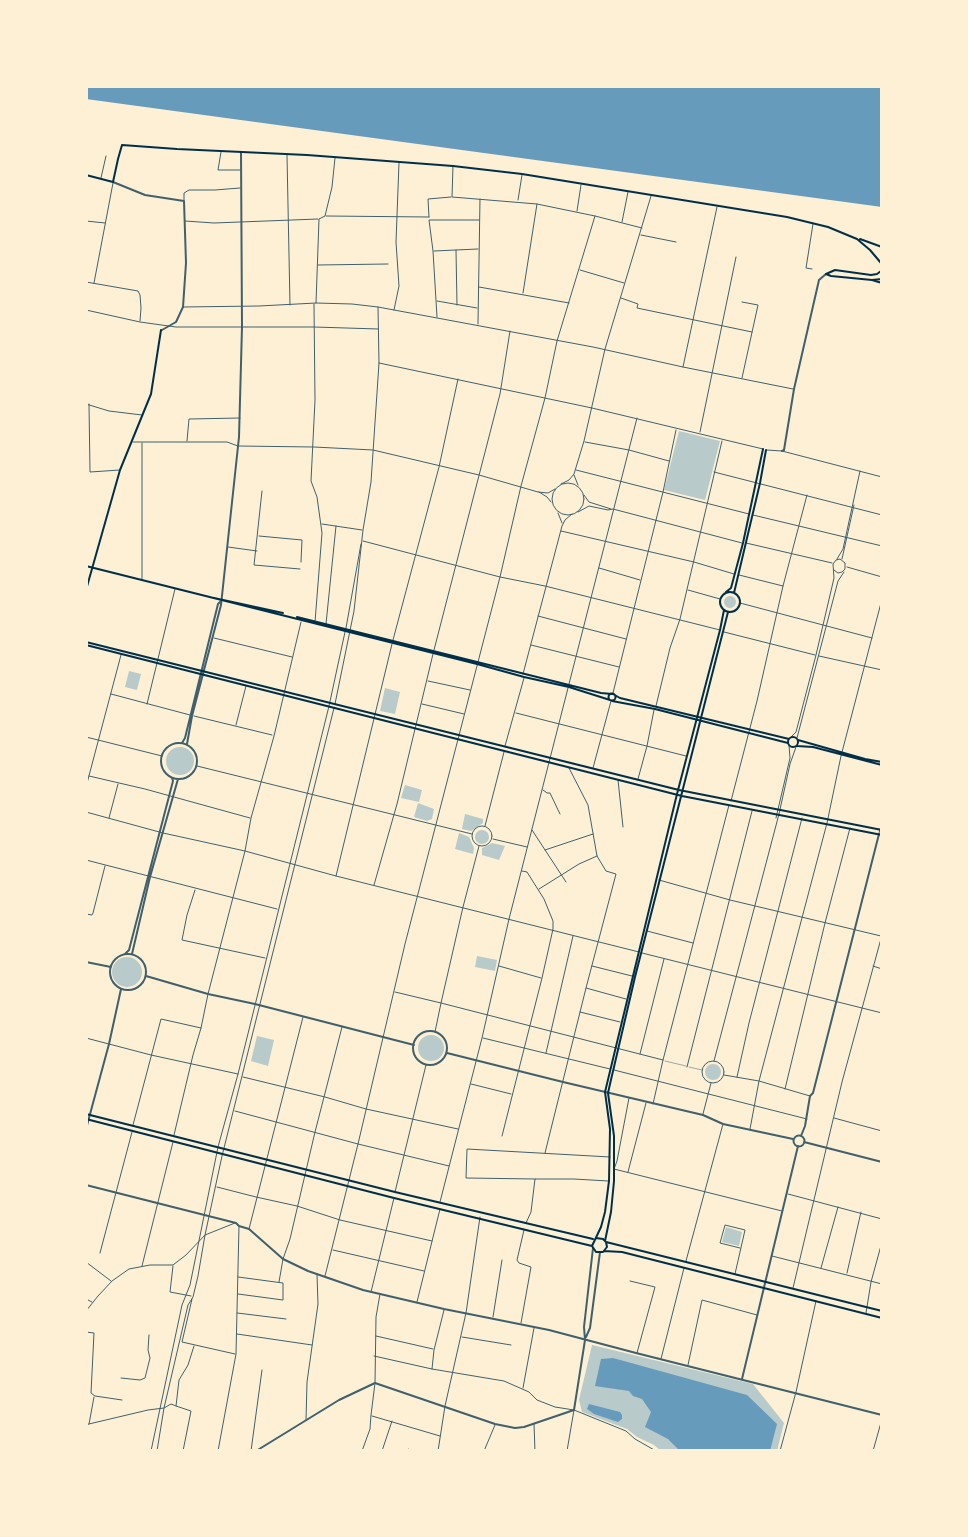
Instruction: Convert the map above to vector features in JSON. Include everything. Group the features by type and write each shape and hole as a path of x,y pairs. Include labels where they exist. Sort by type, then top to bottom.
{"main road":[{"path":"87,175 114,182 122,145 335,157 453,166 522,174 786,217 813,223 882,247"},
{"path":"858,239 881,263"},
{"path":"826,274 835,270 871,275 881,271"},
{"path":"826,274 882,283"},
{"path":"872,280 882,279"},
{"path":"86,590 120,470 151,394 161,330"},
{"path":"726,592 734,593 738,596 740,603 736,610 728,612 724,610 720,605 720,600 726,592 731,588 736,575 759,483 765,449"},
{"path":"86,566 315,622"},
{"path":"734,593 736,575"},
{"path":"220,600 523,674 569,686 611,701 654,709 749,733 794,747 812,748 882,764"},
{"path":"722,631 724,610"},
{"path":"593,1247 605,1212 609,1181 610,1128 606,1093 658,880 682,796 699,717 728,612"},
{"path":"86,642 283,695 682,796 881,830"},
{"path":"86,646 329,702 678,790 880,834"},
{"path":"478,663 524,677 613,694 620,698 797,739 842,754"},
{"path":"611,701 616,698 613,694"},
{"path":"611,701 609,696 613,694"},
{"path":"617,1048 632,976 647,931 677,794 698,721"},
{"path":"789,744 790,738"},
{"path":"797,739 797,746"},
{"path":"604,1250 607,1247 606,1241 612,1205 614,1170 613,1126 606,1093"},
{"path":"86,1114 526,1224 596,1239 601,1238 606,1241 686,1262 882,1311"},
{"path":"88,1120 306,1174 394,1198 480,1217 593,1247 596,1252 604,1250 622,1252 882,1318"}],"street":[{"path":"221,151 218,170 241,170"},
{"path":"202,673 213,637 220,600 228,547 238,446 242,327 241,152"},
{"path":"287,154 290,305"},
{"path":"101,179 106,156"},
{"path":"325,216 332,187 335,157"},
{"path":"394,310 399,286 396,216 399,162"},
{"path":"452,197 453,166"},
{"path":"518,201 522,174"},
{"path":"86,180 87,175"},
{"path":"94,283 114,182 146,195 184,201"},
{"path":"577,212 581,184"},
{"path":"161,330 176,322 183,307 186,262 184,193 188,190 240,188"},
{"path":"622,223 628,192"},
{"path":"580,489 574,474 584,442 605,349 651,195"},
{"path":"436,318 437,301 428,199 452,197 518,201 577,212 642,228"},
{"path":"478,325 480,198"},
{"path":"523,294 538,204"},
{"path":"683,367 717,205"},
{"path":"184,221 207,223 319,219 325,216 429,217"},
{"path":"324,1277 350,1180 394,991 500,577 521,486 545,398 557,341 595,216"},
{"path":"315,622 322,524 317,497 311,481 314,447 314,327 319,219"},
{"path":"429,220 479,220"},
{"path":"86,221 106,223"},
{"path":"812,269 806,268 813,223"},
{"path":"640,235 676,242"},
{"path":"433,251 478,249"},
{"path":"456,250 457,305"},
{"path":"700,433 736,257"},
{"path":"317,265 388,264"},
{"path":"579,270 625,283"},
{"path":"782,451 784,450 794,389 819,280 826,274"},
{"path":"86,282 138,291 141,308 140,322"},
{"path":"479,287 570,303"},
{"path":"621,298 638,304 637,308 752,332"},
{"path":"437,301 478,308"},
{"path":"742,302 758,305 742,379"},
{"path":"183,307 315,304 352,304 378,307 605,349 794,389"},
{"path":"236,1354 182,1342 198,1276 224,1148 235,1111 313,795 350,632 371,482 378,363 378,307"},
{"path":"86,310 167,326 379,329"},
{"path":"374,886 397,804 447,601 458,565 501,388 510,332"},
{"path":"378,363 458,378 637,418 722,440 782,451 882,477"},
{"path":"336,876 393,642 439,467 458,378"},
{"path":"120,470 90,472 88,404 109,411 143,415"},
{"path":"187,442 188,419 240,418"},
{"path":"440,1202 482,1038 508,919 560,724 612,509 637,418"},
{"path":"613,694 663,492 676,428"},
{"path":"637,779 647,746 654,709 670,648 680,619 722,440"},
{"path":"132,442 227,442 238,446 373,450 479,475 538,492 548,498 553,504 562,520 562,526"},
{"path":"142,442 142,579"},
{"path":"584,442 629,450 670,461"},
{"path":"575,470 882,546"},
{"path":"846,567 842,560 860,471"},
{"path":"714,472 882,515"},
{"path":"538,492 548,493 569,480 574,474"},
{"path":"561,484 571,483 583,492 590,502 612,509"},
{"path":"553,504 552,496 555,489"},
{"path":"262,491 254,564 300,569"},
{"path":"578,512 584,503 583,492"},
{"path":"731,801 750,729 776,613 807,495"},
{"path":"556,510 563,514 572,514 589,506 612,509 833,564"},
{"path":"505,747 560,531 565,520 572,514"},
{"path":"322,524 363,530"},
{"path":"326,625 336,526"},
{"path":"560,531 694,562 736,575 783,586"},
{"path":"258,536 302,540 301,562"},
{"path":"790,738 796,732 816,655 834,578 833,564 842,551 847,537"},
{"path":"362,540 500,577 545,586 819,656 882,670"},
{"path":"151,1451 177,1328 190,1285 218,1147 238,1074 329,706 362,540"},
{"path":"228,547 257,550"},
{"path":"836,560 842,560"},
{"path":"797,739 838,581 846,567"},
{"path":"846,567 882,577"},
{"path":"598,568 641,580"},
{"path":"834,570 840,573 844,571"},
{"path":"147,704 175,588"},
{"path":"687,590 720,600"},
{"path":"750,1130 759,1081 827,821 842,754 864,666 881,609 882,599"},
{"path":"182,743 191,716 220,600"},
{"path":"740,603 873,638"},
{"path":"537,616 627,640"},
{"path":"174,1135 245,851 251,818 274,736 283,691 302,620"},
{"path":"213,637 292,657"},
{"path":"530,645 620,667"},
{"path":"86,787 121,654"},
{"path":"427,680 470,690"},
{"path":"236,726 246,685"},
{"path":"111,694 274,736"},
{"path":"593,769 611,701"},
{"path":"422,704 464,714"},
{"path":"514,712 687,756"},
{"path":"187,744 191,716"},
{"path":"86,737 162,756"},
{"path":"182,743 187,744 196,754 197,766 190,776 178,779 172,778 163,769 162,756 164,751 170,746 182,743"},
{"path":"778,812 790,758 789,744"},
{"path":"714,1061 790,764 797,746"},
{"path":"485,826 504,751"},
{"path":"197,766 472,834"},
{"path":"546,1153 616,874 606,871 597,856 588,805 568,768"},
{"path":"89,776 173,796 251,818"},
{"path":"126,954 129,950 172,778"},
{"path":"132,954 150,877 178,779"},
{"path":"618,779 622,827"},
{"path":"109,818 118,783"},
{"path":"542,789 550,793 560,814"},
{"path":"654,1104 663,1060 729,805"},
{"path":"687,1067 752,809"},
{"path":"86,812 159,832 245,851 374,886 553,929 882,1013"},
{"path":"737,1077 777,911 802,818"},
{"path":"804,1142 801,1136 807,1119 810,1096 813,1093 882,822"},
{"path":"479,826 485,826 492,833 492,839 486,846 479,846 472,840 472,834 479,826"},
{"path":"785,1089 850,828"},
{"path":"532,829 566,882"},
{"path":"545,850 593,833"},
{"path":"492,839 527,847"},
{"path":"435,1032 463,907 479,846"},
{"path":"538,889 562,876 578,864 597,856"},
{"path":"86,860 278,910"},
{"path":"86,914 92,915 93,913 105,865"},
{"path":"502,1136 553,929 552,922 538,889 527,872 522,870"},
{"path":"658,880 730,900 882,936 861,1008 792,1289"},
{"path":"195,889 187,914 182,940 266,958"},
{"path":"647,931 694,944"},
{"path":"546,1053 574,935"},
{"path":"126,954 132,954 144,963 146,976 143,983 136,989 121,989 112,980 111,967 115,959 126,954"},
{"path":"640,1054 664,958"},
{"path":"86,962 111,967"},
{"path":"498,966 542,978"},
{"path":"592,966 632,976"},
{"path":"873,966 882,969"},
{"path":"146,976 208,994 261,1005 414,1045"},
{"path":"586,988 626,1000"},
{"path":"86,1129 109,1044 121,989"},
{"path":"394,991 663,1060"},
{"path":"580,1012 621,1022"},
{"path":"249,1229 303,1017"},
{"path":"133,1125 161,1019 201,1028"},
{"path":"279,1282 283,1259 342,1026"},
{"path":"430,1031 435,1032 445,1040 447,1052 444,1059 439,1063 426,1065 416,1057 414,1045 422,1034 430,1031"},
{"path":"86,1038 151,1055 238,1074"},
{"path":"482,1038 807,1119"},
{"path":"447,1052 606,1093 703,1115 723,1124 793,1139 796,1136 801,1136"},
{"path":"714,1061 722,1066 724,1075 719,1081 711,1083 704,1078 702,1070 706,1063 714,1061"},
{"path":"395,1192 426,1065"},
{"path":"724,1075 759,1081 810,1096"},
{"path":"243,1076 366,1109 459,1129"},
{"path":"703,1115 711,1083"},
{"path":"470,1084 512,1094"},
{"path":"629,1098 614,1170 782,1212"},
{"path":"628,1173 647,1103"},
{"path":"235,1111 450,1166"},
{"path":"834,1118 882,1131"},
{"path":"686,1262 723,1124"},
{"path":"100,1253 132,1131"},
{"path":"793,1139 794,1144 798,1146"},
{"path":"142,1266 173,1141"},
{"path":"804,1142 882,1162"},
{"path":"742,1379 798,1146 804,1142"},
{"path":"609,1181 466,1178 467,1149 610,1157"},
{"path":"526,1224 530,1212 535,1179"},
{"path":"86,1185 236,1223 249,1229 283,1259 324,1277 372,1292 534,1327 882,1415"},
{"path":"216,1187 297,1206 340,1220 432,1241"},
{"path":"787,1193 882,1219"},
{"path":"372,1292 394,1198"},
{"path":"821,1268 838,1206"},
{"path":"417,1302 441,1208"},
{"path":"846,1274 861,1212"},
{"path":"438,1451 445,1406 466,1313 480,1217"},
{"path":"86,1311 112,1281 129,1269 150,1265 173,1265 186,1256 205,1235 236,1223"},
{"path":"735,1274 745,1230 725,1225 720,1244 740,1248"},
{"path":"218,1451 236,1354 239,1226"},
{"path":"521,1324 531,1267 519,1263 517,1260 524,1229"},
{"path":"866,1313 871,1282 882,1242"},
{"path":"567,1451 585,1340 584,1327 593,1247"},
{"path":"332,1250 424,1272"},
{"path":"585,1340 590,1328 600,1252"},
{"path":"772,1256 882,1284"},
{"path":"493,1318 502,1260"},
{"path":"86,1262 112,1281"},
{"path":"173,1265 170,1292 193,1297"},
{"path":"661,1359 684,1267"},
{"path":"306,1421 306,1402 318,1304 317,1274"},
{"path":"236,1293 283,1300 283,1283 238,1277"},
{"path":"630,1281 655,1287 636,1354"},
{"path":"362,1451 370,1429 372,1416 375,1383 376,1317 380,1294"},
{"path":"157,1451 164,1408 188,1304 193,1297"},
{"path":"86,1299 93,1302"},
{"path":"688,1366 702,1300 757,1315"},
{"path":"780,1451 796,1392 816,1301"},
{"path":"432,1369 434,1350 444,1309"},
{"path":"236,1313 286,1320"},
{"path":"523,1389 534,1327"},
{"path":"86,1332 94,1333 91,1394 122,1400"},
{"path":"236,1334 313,1345"},
{"path":"121,1378 140,1380 146,1378 150,1358 149,1335"},
{"path":"375,1336 434,1350"},
{"path":"461,1337 511,1345"},
{"path":"176,1406 180,1380 188,1365 194,1345"},
{"path":"374,1356 432,1369 504,1381 529,1392 537,1400 556,1407 574,1410 626,1431 635,1439 656,1451"},
{"path":"251,1451 262,1370"},
{"path":"256,1451 339,1400 375,1383 495,1424 515,1428 574,1410"},
{"path":"95,1396 88,1424 160,1409 171,1404 191,1411 183,1451"},
{"path":"372,1416 441,1436"},
{"path":"873,1451 882,1419"},
{"path":"382,1451 392,1421"},
{"path":"534,1423 535,1451"},
{"path":"484,1451 495,1424"},
{"path":"407,1451 408,1449 413,1451"}],"lane":[{"path":"663,1060 702,1070"}],"shaded area":[{"path":"679,431 720,441 705,500 664,490"},
{"path":"728,596 732,596 736,602 732,608 728,608 724,604 724,600"},
{"path":"129,671 141,674 137,690 125,687"},
{"path":"385,688 400,692 395,714 380,711"},
{"path":"180,747 190,751 194,761 190,771 180,775 170,771 166,761 170,751"},
{"path":"405,785 422,790 419,802 401,798"},
{"path":"418,803 434,809 432,819 427,821 414,817"},
{"path":"465,814 483,819 483,823 471,831 462,829"},
{"path":"482,830 487,832 489,837 487,842 482,844 477,842 475,837 477,832"},
{"path":"459,833 469,837 474,848 473,854 455,849"},
{"path":"492,843 505,846 499,860 482,855 482,848"},
{"path":"477,956 497,960 495,971 475,967"},
{"path":"127,957 138,961 142,972 138,983 127,987 116,983 112,972 116,961"},
{"path":"431,1035 440,1039 444,1048 440,1057 431,1061 422,1057 418,1048 422,1039"},
{"path":"257,1036 274,1040 268,1066 251,1061"},
{"path":"713,1064 721,1072 713,1080 705,1072"},
{"path":"726,1227 742,1232 739,1246 722,1242"},
{"path":"592,1345 753,1384 784,1423 777,1451 661,1451 627,1429 582,1412 579,1400"}],"water":[{"path":"86,86 882,86 882,207 86,99"},
{"path":"613,1358 747,1395 777,1424 770,1451 680,1451 668,1439 645,1427 651,1412 642,1399 633,1396 629,1391 595,1386 601,1359"},
{"path":"589,1404 620,1412 622,1419 618,1422 594,1414 587,1409"}]}
